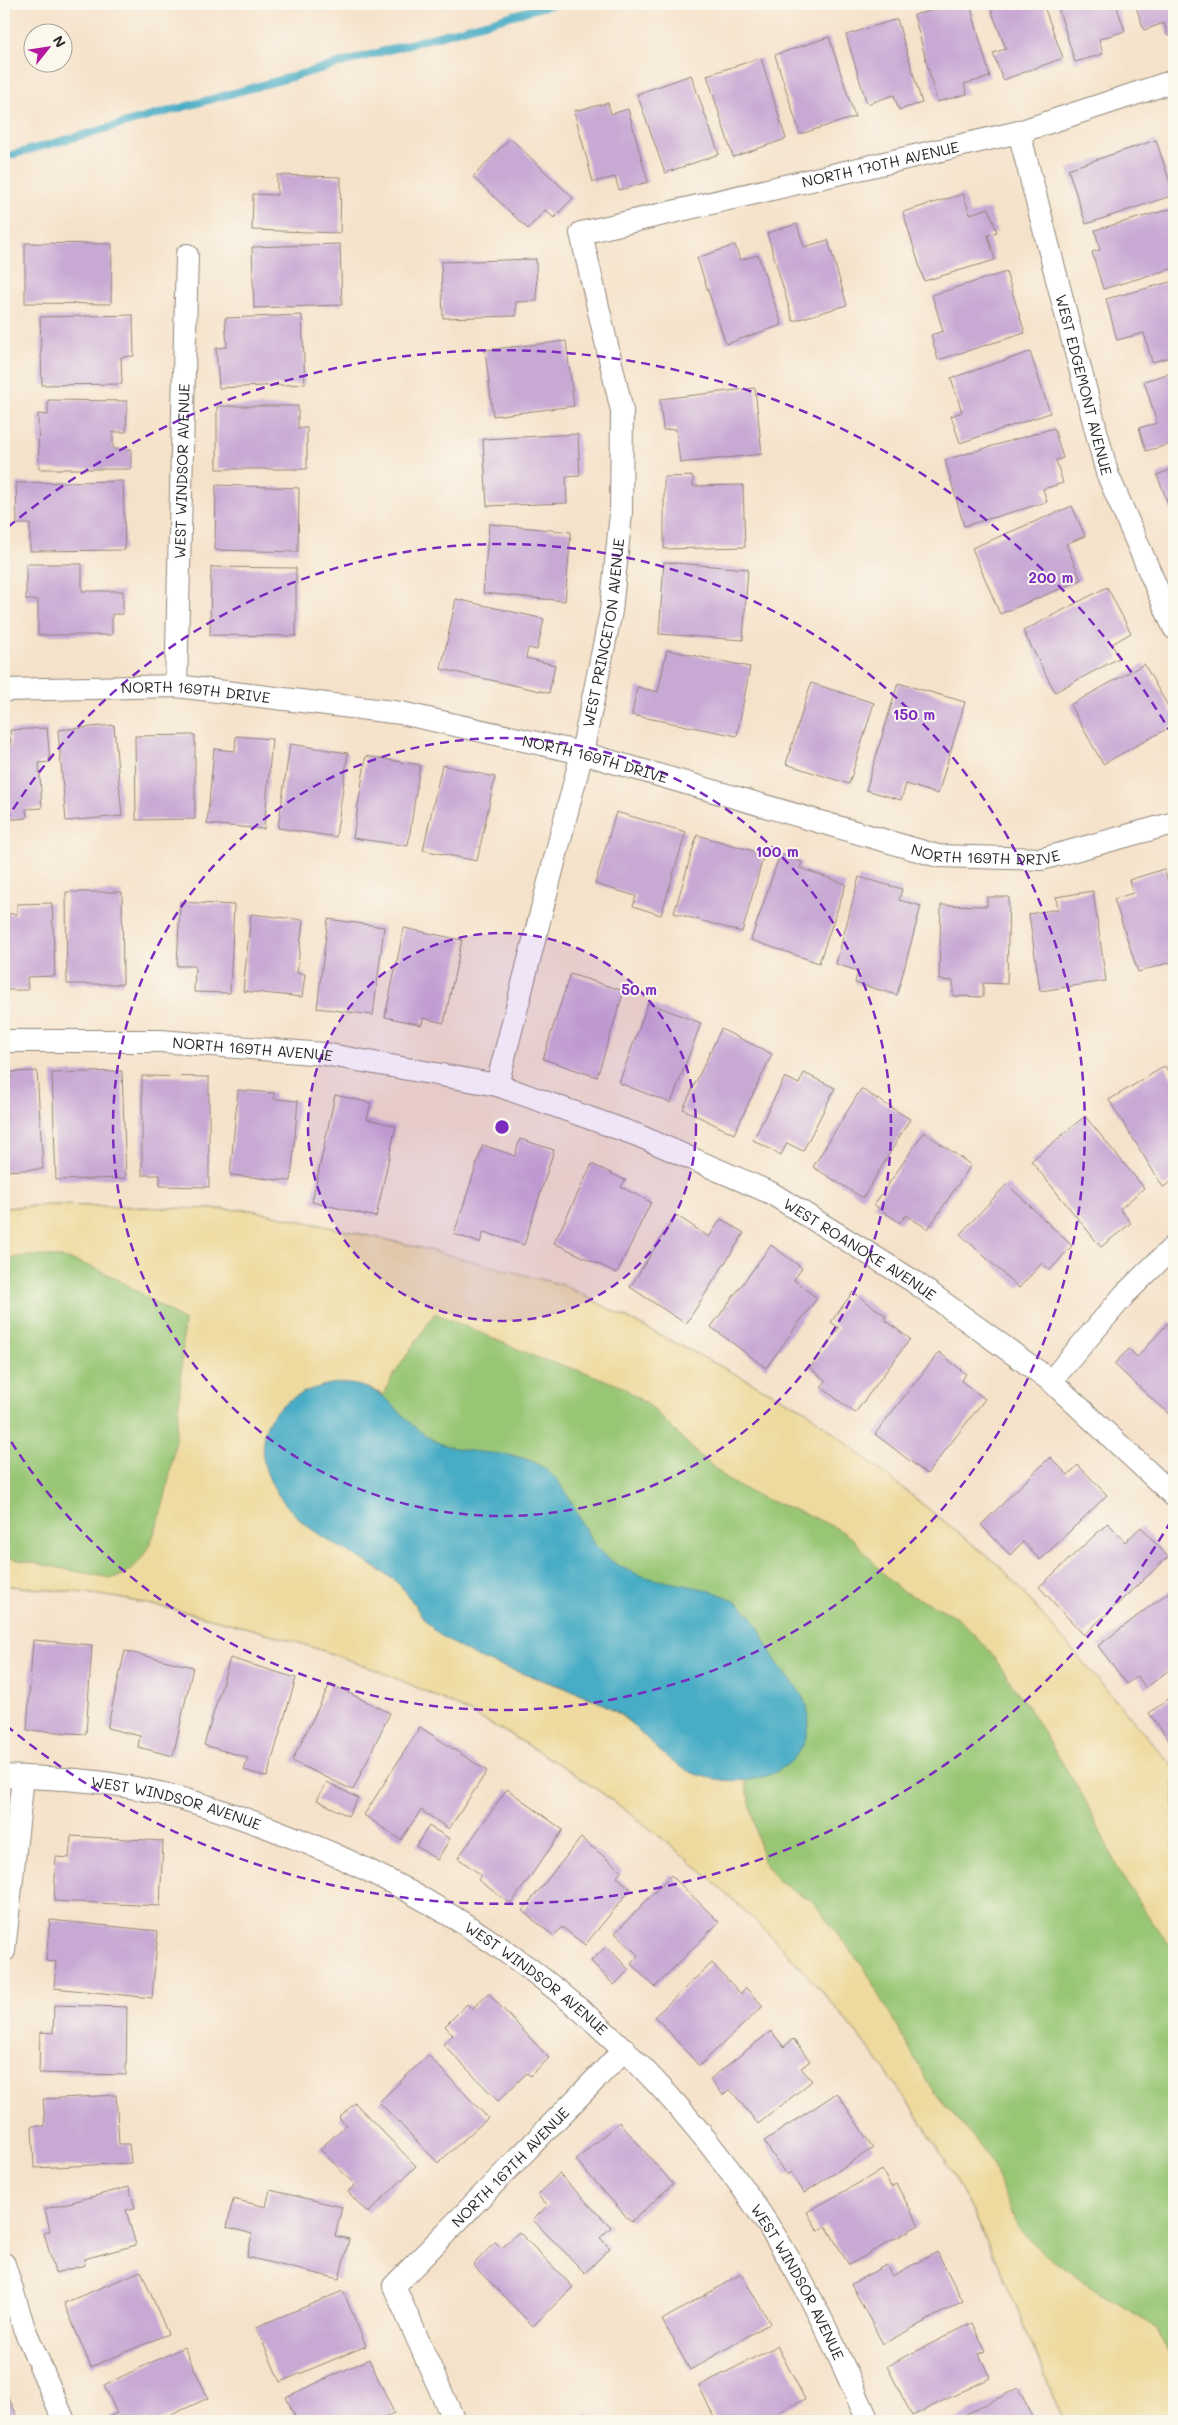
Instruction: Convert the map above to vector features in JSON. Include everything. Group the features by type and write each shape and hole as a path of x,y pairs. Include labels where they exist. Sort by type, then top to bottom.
{"street":[{"name":"NORTH 170TH AVENUE","path":"581,233 1019,132 1174,81"},
{"name":"WEST EDGEMONT AVENUE","path":"1019,132 1108,473 1174,628"},
{"name":"WEST PRINCETON AVENUE","path":"498,1085 582,753 611,611 621,513 622,411 581,233"},
{"name":"WEST WINDSOR AVENUE","path":"176,686 188,255"},
{"name":"NORTH 169TH DRIVE","path":"4,690 176,686 401,712 582,753 938,856 1042,859 1174,823"},
{"name":"NORTH 169TH AVENUE","path":"4,1041 160,1041 324,1054 498,1085"},
{"name":"WEST ROANOKE AVENUE","path":"498,1085 637,1135 771,1193 913,1281 1051,1381 1174,1496"},
{"path":"1051,1381 1125,1294 1174,1246"},
{"name":"WEST WINDSOR AVENUE","path":"13,1776 122,1785 192,1801 308,1842 359,1864 422,1897 488,1938 545,1978 625,2049 677,2105 725,2163 767,2224 830,2336 868,2421"},
{"path":"4,1951 13,1776"},
{"name":"NORTH 167TH AVENUE","path":"454,2421 394,2286 625,2049"},
{"path":"4,2264 24,2328 64,2421"}],"green space":[{"path":"51,1205 251,1210 401,1243 563,1285 805,1410 1001,1567 1174,1768 1174,2421 1064,2421 1001,2272 966,2199 926,2129 869,2049 806,1974 737,1904 663,1839 584,1780 500,1729 412,1685 321,1650 246,1627 144,1603 90,1594 4,1585 4,1208"}],"sand":[{"path":"51,1205 251,1210 401,1243 563,1285 805,1410 1001,1567 1174,1768 1174,1951 1120,1873 1083,1796 1027,1706 989,1650 962,1622 950,1613 902,1591 891,1582 853,1539 840,1530 809,1515 762,1498 731,1482 698,1454 652,1408 623,1387 585,1372 538,1358 435,1313 393,1376 383,1395 367,1387 272,1486 303,1523 393,1579 403,1588 429,1625 443,1637 476,1657 581,1694 609,1707 641,1731 657,1748 698,1775 745,1781 763,1861 778,1881 812,1901 865,1969 926,2079 991,2162 1017,2226 1043,2253 1082,2281 1142,2318 1156,2330 1174,2361 1174,2421 1064,2421 1001,2272 966,2199 926,2129 869,2049 806,1974 737,1904 663,1839 584,1780 500,1729 412,1685 321,1650 246,1627 144,1603 90,1594 4,1585 4,1557 110,1578 132,1569 149,1544 162,1509 171,1468 177,1424 184,1321 121,1281 77,1262 54,1257 30,1256 4,1260 4,1208"}],"water":[{"path":"337,1383 356,1385 371,1390 383,1397 413,1425 439,1443 453,1448 510,1455 537,1464 559,1482 567,1493 592,1541 610,1560 624,1568 653,1579 698,1588 727,1597 744,1608 756,1623 778,1665 798,1690 806,1704 809,1718 808,1729 798,1753 778,1771 752,1779 724,1780 698,1775 673,1762 661,1753 630,1723 607,1706 563,1687 471,1654 434,1630 400,1585 378,1569 312,1530 287,1506 276,1492 268,1477 264,1461 263,1444 266,1427 271,1418 278,1409 296,1396 316,1388"}],"building":[{"path":"956,4 970,4 990,77 964,84 967,94 937,102 914,15"},
{"path":"989,4 1043,4 1063,58 1003,80 993,53 1006,49"},
{"path":"1057,4 1116,4 1125,31 1099,39 1103,54 1075,62"},
{"path":"1135,4 1174,4 1174,34 1168,36 1164,23 1144,30"},
{"path":"897,19 922,103 899,110 894,95 867,104 846,35"},
{"path":"829,37 855,117 800,134 775,55"},
{"path":"761,58 786,139 733,157 707,75"},
{"path":"691,75 719,154 665,173 637,94"},
{"path":"608,103 611,114 628,109 648,182 619,190 615,177 593,182 574,111"},
{"path":"510,138 573,198 554,218 545,210 528,229 473,177"},
{"path":"1156,140 1174,195 1086,224 1068,169"},
{"path":"277,175 341,177 340,233 252,230 253,194 277,195"},
{"path":"963,194 970,214 989,208 997,232 988,235 995,260 924,281 903,212"},
{"path":"1174,208 1174,268 1103,289 1092,252 1100,250 1095,230"},
{"path":"797,224 804,247 828,240 847,305 793,321 767,233"},
{"path":"25,243 112,244 111,304 25,303"},
{"path":"340,244 342,305 254,308 252,247"},
{"path":"735,245 740,260 758,255 782,325 726,344 697,258"},
{"path":"536,259 537,301 516,302 516,316 443,318 441,262"},
{"path":"1006,272 1025,333 938,360 931,335 943,331 932,295"},
{"path":"1174,281 1174,356 1152,362 1144,333 1117,340 1106,299"},
{"path":"133,315 134,356 121,357 122,384 42,385 40,317"},
{"path":"302,315 305,384 219,388 216,348 227,347 225,318"},
{"path":"566,341 574,406 493,416 485,350"},
{"path":"1030,352 1050,413 960,443 951,416 962,412 951,378"},
{"path":"1174,372 1174,443 1146,451 1139,428 1157,423 1144,381"},
{"path":"755,388 762,454 680,463 676,429 663,430 660,399"},
{"path":"48,400 127,401 126,432 113,432 113,449 131,449 131,469 39,469 38,414 48,415"},
{"path":"217,406 298,406 298,428 307,428 307,469 217,469"},
{"path":"1054,428 1063,458 1056,460 1063,483 1043,489 1047,502 964,526 945,460"},
{"path":"578,434 580,476 566,477 567,503 487,506 483,439"},
{"path":"1174,468 1174,510 1171,511 1157,475"},
{"path":"693,476 693,486 743,485 745,547 664,549 664,477"},
{"path":"123,481 125,550 30,551 30,524 17,524 16,483"},
{"path":"216,485 299,488 298,552 215,550"},
{"path":"1072,506 1085,536 1066,544 1081,580 1000,614 972,548"},
{"path":"489,524 571,532 565,601 483,593"},
{"path":"664,562 748,569 743,640 659,634"},
{"path":"26,564 82,564 82,591 123,591 123,614 112,614 112,635 38,635 38,600 26,600"},
{"path":"211,567 296,568 296,636 210,635"},
{"path":"1107,587 1131,633 1112,644 1119,658 1055,692 1023,631"},
{"path":"456,599 544,619 537,650 528,648 526,658 555,665 549,693 441,669"},
{"path":"667,650 750,667 737,736 632,715 637,687 658,692"},
{"path":"1144,664 1174,717 1174,725 1103,764 1070,705"},
{"path":"811,683 874,703 849,784 786,764"},
{"path":"898,683 965,702 938,794 906,784 901,800 866,790"},
{"path":"114,725 122,816 66,821 58,730"},
{"path":"47,728 50,762 39,763 42,808 26,809 27,818 4,820 4,748 11,747 10,730"},
{"path":"195,735 195,819 136,820 135,736"},
{"path":"236,736 272,739 264,829 207,824 214,749 235,751"},
{"path":"290,744 348,753 336,837 278,828"},
{"path":"366,756 420,765 408,846 353,838"},
{"path":"442,765 495,777 477,861 423,850"},
{"path":"616,812 686,832 661,915 633,906 636,896 595,884"},
{"path":"697,835 764,854 742,932 674,913"},
{"path":"780,854 802,862 800,868 846,884 819,963 751,940"},
{"path":"1164,869 1174,901 1174,961 1138,972 1114,899 1133,893 1129,880"},
{"path":"859,877 902,889 899,900 921,906 897,995 855,983 858,971 836,964"},
{"path":"1093,891 1106,981 1040,991 1029,914 1058,909 1056,897"},
{"path":"66,892 122,892 123,984 67,984"},
{"path":"987,897 1009,897 1007,984 983,983 983,997 953,996 953,981 939,980 941,905 987,906"},
{"path":"180,902 234,905 230,993 194,992 195,966 177,966"},
{"path":"52,903 55,976 27,977 28,990 4,990 4,914 17,914 17,904"},
{"path":"251,914 303,920 297,973 305,974 302,997 243,991"},
{"path":"328,919 384,927 373,1015 317,1008"},
{"path":"404,928 462,940 444,1023 423,1018 422,1025 385,1017"},
{"path":"570,974 624,991 597,1077 543,1059"},
{"path":"648,1003 701,1023 671,1103 619,1083"},
{"path":"721,1029 772,1054 734,1134 683,1109"},
{"path":"1165,1066 1174,1081 1174,1180 1163,1187 1109,1100"},
{"path":"37,1071 43,1169 4,1171 4,1078 12,1077 11,1072"},
{"path":"122,1071 126,1178 56,1180 52,1073"},
{"path":"804,1073 835,1088 803,1151 787,1143 781,1155 753,1140 785,1077 799,1084"},
{"path":"142,1076 209,1077 209,1187 160,1186 160,1175 142,1175"},
{"path":"861,1089 910,1119 863,1198 813,1167"},
{"path":"238,1090 274,1093 274,1099 298,1101 291,1181 230,1175"},
{"path":"335,1095 371,1103 367,1119 396,1126 376,1217 312,1202"},
{"path":"1085,1116 1144,1188 1120,1209 1131,1223 1101,1247 1031,1161"},
{"path":"924,1132 971,1165 928,1229 906,1215 900,1223 874,1205"},
{"path":"520,1139 554,1150 524,1245 484,1232 480,1243 454,1234 483,1145 515,1156"},
{"path":"592,1164 625,1180 621,1187 651,1202 617,1273 554,1243"},
{"path":"1007,1184 1072,1246 1050,1270 1042,1263 1019,1288 960,1234"},
{"path":"676,1215 709,1237 721,1219 744,1233 686,1324 630,1287"},
{"path":"771,1245 802,1268 794,1280 817,1298 766,1368 711,1327"},
{"path":"853,1292 886,1316 884,1319 910,1339 855,1413 821,1387 826,1381 810,1368 839,1328 831,1322"},
{"path":"1170,1321 1174,1325 1174,1419 1114,1364 1129,1349 1137,1357"},
{"path":"939,1352 966,1374 961,1381 985,1399 927,1474 875,1434"},
{"path":"1050,1457 1068,1475 1078,1465 1107,1495 1040,1560 1023,1542 1010,1555 981,1525"},
{"path":"1108,1523 1125,1542 1141,1527 1168,1557 1084,1635 1039,1587"},
{"path":"1174,1588 1174,1666 1146,1688 1137,1676 1127,1684 1098,1646"},
{"path":"33,1640 92,1645 86,1734 27,1730"},
{"path":"125,1651 193,1667 173,1756 138,1747 140,1736 107,1728"},
{"path":"230,1658 296,1678 267,1777 244,1770 248,1758 204,1745"},
{"path":"330,1684 390,1713 353,1790 292,1761"},
{"path":"1174,1695 1174,1747 1149,1713"},
{"path":"420,1727 487,1771 449,1829 421,1810 401,1840 364,1815"},
{"path":"327,1782 358,1798 348,1816 317,1800"},
{"path":"507,1789 563,1830 511,1904 478,1880 481,1875 458,1858"},
{"path":"429,1826 450,1839 437,1860 416,1846"},
{"path":"71,1836 163,1841 160,1906 54,1901 56,1857 69,1858"},
{"path":"581,1838 622,1871 617,1877 631,1889 585,1945 562,1927 554,1936 522,1911"},
{"path":"671,1875 719,1922 655,1987 631,1964 638,1955 615,1933"},
{"path":"50,1920 158,1931 152,1998 54,1988 56,1962 46,1961"},
{"path":"607,1946 629,1970 614,1985 591,1961"},
{"path":"712,1963 741,1994 746,1988 763,2006 699,2066 655,2016"},
{"path":"488,1993 549,2058 530,2076 527,2073 498,2101 443,2044 453,2035 445,2026 467,2004 472,2009"},
{"path":"54,2005 127,2007 126,2075 39,2073 40,2032 53,2033"},
{"path":"771,2031 784,2047 793,2039 810,2061 801,2068 812,2081 758,2124 730,2089 723,2095 710,2079"},
{"path":"428,2055 488,2118 438,2163 379,2102"},
{"path":"837,2093 873,2148 804,2193 791,2172 786,2175 764,2141"},
{"path":"116,2095 119,2144 129,2144 131,2163 34,2168 32,2126 45,2126 43,2099"},
{"path":"355,2103 416,2166 368,2213 348,2192 355,2185 320,2149 346,2125 339,2118"},
{"path":"619,2122 673,2184 631,2222 576,2160"},
{"path":"882,2170 891,2187 896,2184 919,2225 849,2265 826,2226 818,2231 807,2212"},
{"path":"559,2174 611,2227 600,2238 610,2248 585,2273 533,2220 548,2205 537,2195"},
{"path":"129,2187 135,2208 126,2210 136,2245 84,2259 85,2265 55,2273 44,2233 50,2231 45,2209"},
{"path":"270,2190 342,2207 335,2236 349,2239 339,2279 247,2257 252,2234 227,2227 233,2199 266,2207"},
{"path":"519,2232 573,2287 533,2326 473,2265 495,2242 502,2248"},
{"path":"937,2252 963,2301 883,2344 851,2284 886,2265 892,2276"},
{"path":"141,2271 168,2334 91,2367 64,2303"},
{"path":"741,2274 770,2323 690,2370 662,2320"},
{"path":"343,2291 366,2346 280,2382 256,2327"},
{"path":"972,2323 986,2351 979,2354 990,2378 912,2416 887,2366"},
{"path":"777,2346 805,2399 762,2421 716,2421 699,2386"},
{"path":"184,2347 208,2398 158,2421 110,2421 108,2417 117,2413 104,2385"},
{"path":"369,2359 394,2413 376,2421 297,2421 286,2397"},
{"path":"1018,2388 1035,2421 953,2421"},
{"path":"8,2397 20,2421 4,2421 4,2399"},
{"path":"589,2413 593,2421 573,2421"}],"waterway":[{"path":"4,157 553,4"}]}
